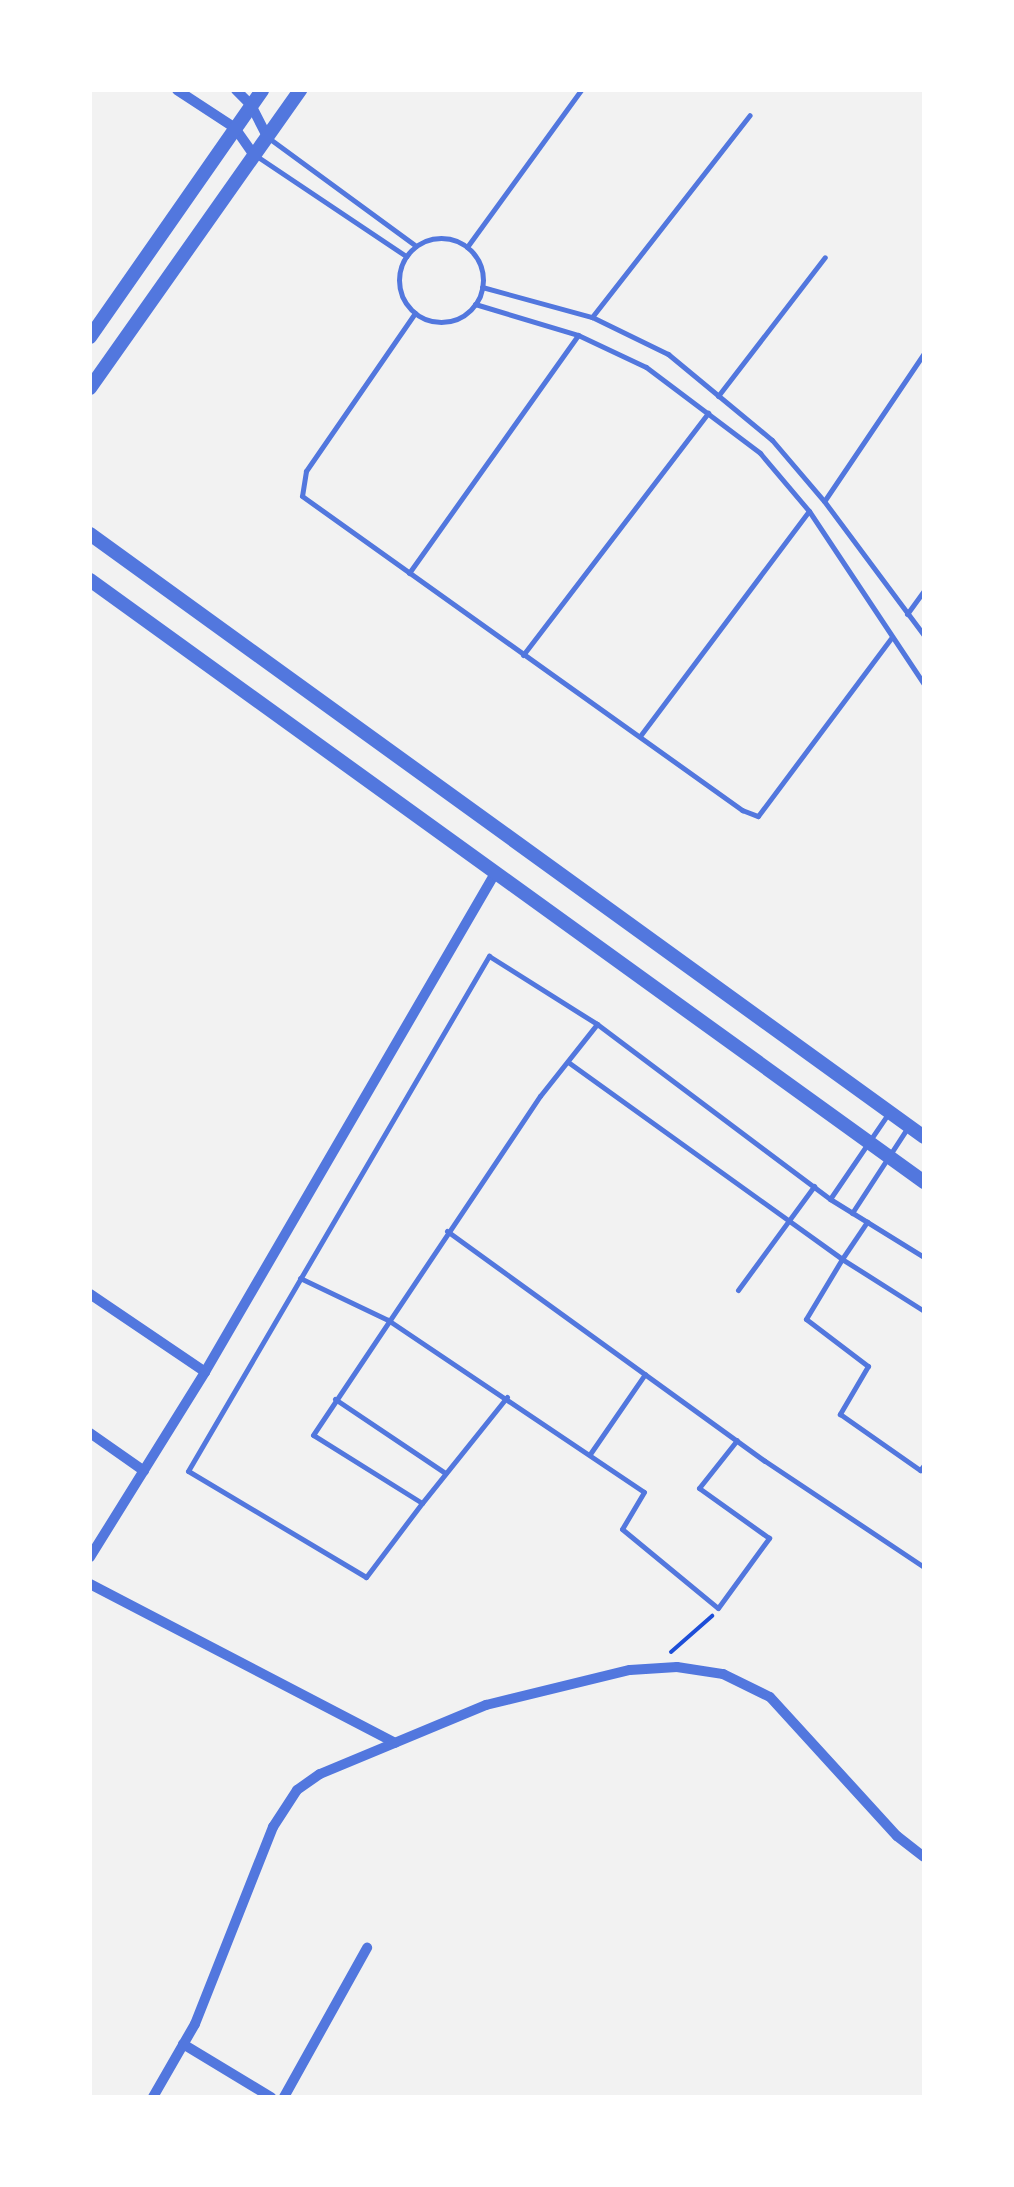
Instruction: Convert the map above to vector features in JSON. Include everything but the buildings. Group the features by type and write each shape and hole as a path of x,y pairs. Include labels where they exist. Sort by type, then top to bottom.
{"street":[{"path":"177,90 236,128 254,155"},
{"path":"236,90 251,106 267,137"},
{"path":"90,337 262,90"},
{"path":"90,388 300,90"},
{"path":"90,534 924,1137"},
{"path":"92,588 924,1182"},
{"path":"90,1557 205,1372 494,875"},
{"path":"90,1294 205,1372"},
{"path":"90,1433 144,1470"},
{"path":"90,1584 395,1742"},
{"path":"152,2097 183,2044 284,1807 296,1790 320,1774 395,1742 540,1688 651,1669 723,1674 770,1696 897,1836 924,1857"},
{"path":"284,2097 367,1948"},
{"path":"183,2044 271,2097"}],"lane":[{"path":"467,247 580,90"},
{"path":"592,316 750,115"},
{"path":"267,137 416,246"},
{"path":"254,155 406,256"},
{"path":"442,238 467,247 482,270 482,287 475,304 448,321 434,321 415,312 402,296 399,283 406,256 416,246 442,238"},
{"path":"718,396 825,256"},
{"path":"482,287 592,316 668,354 772,440 824,501 924,635"},
{"path":"475,304 578,335 646,367 760,452 809,511 924,684"},
{"path":"415,312 306,471 302,496 742,810 758,816 891,638"},
{"path":"409,573 578,335"},
{"path":"824,501 924,354"},
{"path":"523,655 708,414"},
{"path":"640,736 809,511"},
{"path":"907,614 924,591"},
{"path":"508,1397 366,1577 188,1471 489,956 597,1024 830,1198 924,1257"},
{"path":"422,1503 313,1434 447,1231 597,1024"},
{"path":"567,1062 788,1222 924,1311"},
{"path":"830,1198 890,1112"},
{"path":"852,1212 908,1126"},
{"path":"738,1290 814,1186"},
{"path":"867,1222 806,1320 868,1366 840,1414 920,1470 924,1465"},
{"path":"447,1231 736,1440 924,1567"},
{"path":"298,1277 388,1320 508,1397 644,1492 622,1529 718,1608 769,1538 699,1488 736,1440"},
{"path":"590,1454 645,1374"},
{"path":"336,1399 446,1473"}],"path":[{"path":"651,1669 718,1608"}]}
